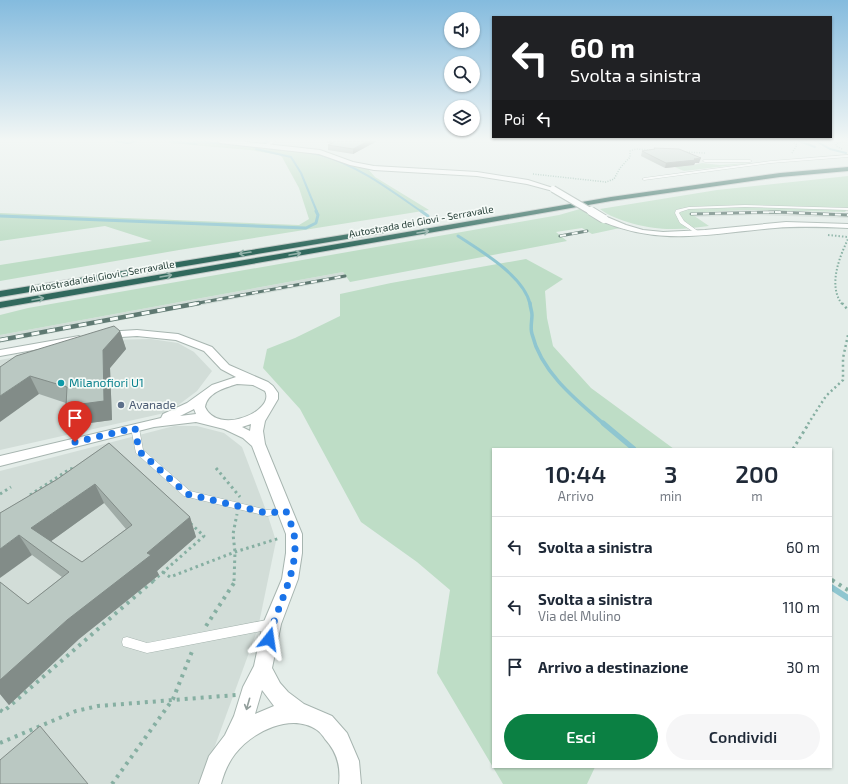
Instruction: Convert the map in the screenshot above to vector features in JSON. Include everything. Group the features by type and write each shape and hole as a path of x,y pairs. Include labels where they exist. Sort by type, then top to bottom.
{"highway":[{"name":"Autostrada dei Giovi - Serravalle","path":"0,294 608,193 716,178"},
{"name":"Autostrada dei Giovi - Serravalle","path":"0,306 611,199 762,178"}],"street":[{"path":"500,178 528,182 553,189 604,219 628,228 654,233 697,233 777,225 848,226"},
{"path":"0,354 90,337 137,333 178,337 208,349 225,367 268,388 272,393 272,400 262,413 256,427 258,444 294,534 294,553 290,579 272,624 262,668 250,694 243,720 232,742 219,760 210,783"},
{"path":"216,358 222,369 222,377 218,386"},
{"path":"0,461 154,423 177,414 218,386 236,380 254,381"},
{"path":"204,396 200,404 200,411 205,418 248,435 258,444"},
{"path":"154,423 196,418 220,423 246,421 262,413"},
{"path":"262,668 269,686 278,698 300,713 319,719 336,732 346,751 351,774 350,784"},
{"path":"232,742 253,724 276,714 300,713"}],"lane":[{"path":"644,179 654,178"},
{"path":"697,233 680,219 677,214 678,212 689,208 745,206 848,209"},
{"path":"135,428 139,451 187,494 267,513 286,511"},
{"path":"127,642 147,648 272,624"}],"path":[{"path":"574,178 600,182 610,181 615,178"},
{"path":"848,239 839,257 836,283 838,299 848,310"},
{"path":"794,448 826,396 842,380 843,358 848,336"},
{"path":"27,498 70,469 77,467"},
{"path":"0,494 11,487"},
{"path":"0,710 2,712 204,536 187,520"},
{"path":"163,572 170,577 235,552 294,534"},
{"path":"832,580 848,590"},
{"path":"0,743 76,711 98,706 250,694"}],"shaded area":[{"path":"744,210 848,213 848,218 756,215 695,217 689,213"},
{"path":"343,272 347,278 0,343 0,335"},
{"path":"151,339 178,343 194,352 212,371 197,391 169,412 0,450 0,360 108,340"},
{"path":"174,426 197,426 224,433 242,447 276,541 258,628 201,784 0,784 0,471"}],"green space":[{"path":"293,178 376,178 429,210 179,250 0,281 0,265 152,241 105,226 0,241 0,213 299,225 309,219 299,188"},
{"path":"833,178 848,178 848,208 845,212 744,210 690,213 709,226 683,229 646,227 616,218 600,209 717,190"},
{"path":"580,209 605,223 620,228 592,234 582,228 556,232 567,241 350,282 343,272 0,335 0,315 28,308 559,215"},
{"path":"526,259 563,279 545,291 547,318 553,346 591,388 673,448 492,448 492,766 437,673 450,590 417,562 361,522 300,409 263,368 267,349 295,338 340,316 340,294 391,283"},
{"path":"493,768 595,768 587,784 503,784"}],"building":[{"path":"114,326 120,331 103,350 104,401 66,406 67,387 30,376 0,396 0,367 16,356"},
{"path":"109,443 190,517 147,553 151,555 67,620 0,680 0,582 28,604 69,572 19,535 0,549 0,513 56,480","holes":["95,484 132,525 82,562 31,528"]},
{"path":"40,726 88,784 0,784 0,760"}],"waterway":[{"path":"303,178 317,212"},
{"path":"371,178 422,212"},
{"path":"0,216 306,228 316,223 318,215 316,211"},
{"path":"421,211 428,216"},
{"path":"458,236 511,274 526,294 530,304"},
{"path":"530,303 532,315 531,332 543,361 551,373 571,395 604,424"},
{"path":"603,423 633,448"},
{"path":"832,588 848,598"}],"railway":[{"path":"769,212 776,212"},
{"path":"691,214 776,212"},
{"path":"776,212 848,215"},
{"path":"560,236 587,231"},
{"path":"193,304 345,276"},
{"path":"0,340 199,303"}],"place":[{"name":"Milanofiori U1","path":"61,383"},
{"name":"Avanade","path":"121,405"}],"route":[{"path":"75,442 135,428 139,451 187,494 267,513 286,511 294,534 294,553 290,579 272,624 269,639"}]}
